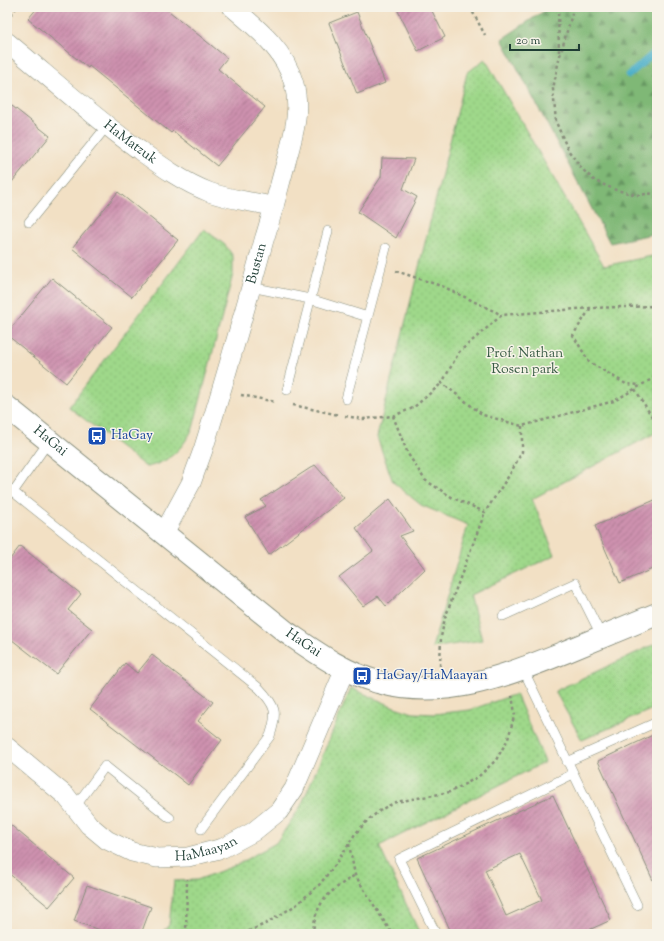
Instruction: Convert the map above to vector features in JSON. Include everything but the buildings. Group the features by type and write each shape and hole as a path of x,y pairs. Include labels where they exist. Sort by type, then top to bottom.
{"street":[{"name":"Bustan","path":"164,533 191,483 203,450 274,207 296,119 296,95 290,71 267,37 232,7"},
{"name":"HaMatzuk","path":"7,42 107,126 158,164 199,187 229,198 274,207"},
{"name":"HaGai","path":"7,407 286,632 332,663 377,682 424,690 477,683 515,671 657,614"},
{"name":"HaMaayan","path":"7,747 49,780 66,796 89,825 107,840 132,852 157,858 188,857 223,848 253,832 280,811 294,789 345,669"}],"lane":[{"path":"29,222 107,126"},
{"path":"287,390 328,231"},
{"path":"346,399 386,248"},
{"path":"251,287 310,299 368,317"},
{"path":"49,441 10,490 259,688 271,700 275,712 274,725 270,736 201,829"},
{"path":"503,616 575,583 602,636"},
{"path":"515,671 568,762 637,905"},
{"path":"568,762 657,722"},
{"path":"75,807 105,766 170,818"},
{"path":"436,934 399,859 573,774"}],"path":[{"path":"7,19 17,7"},
{"path":"470,7 485,35"},
{"path":"558,7 559,59"},
{"path":"574,7 559,59 553,89 556,122 568,150 595,181 616,190 637,195 657,193"},
{"path":"381,266 444,287 502,315 590,308 657,306"},
{"path":"590,308 573,335 589,362 626,384 642,385"},
{"path":"289,405 363,420 393,416 413,408 442,383 459,352 502,315"},
{"path":"442,383 483,415 522,426 614,401 657,376"},
{"path":"635,389 657,425"},
{"path":"221,391 281,403"},
{"path":"393,416 408,454 425,480 453,498 485,512"},
{"path":"440,689 441,637 445,618 485,512 510,474 522,452 522,426"},
{"path":"243,934 296,905 319,885 335,865 355,834 368,820 382,809 396,802 450,792 478,776 496,760 508,739 515,713 515,671"},
{"path":"349,844 355,876 392,934"},
{"path":"186,934 188,857"},
{"path":"312,934 315,917 324,898 336,888 355,876"}],"green space":[{"path":"550,7 657,7 657,233 610,243 502,39"},
{"name":"Prof. Nathan Rosen park","path":"485,59 604,266 657,255 657,432 532,499 555,555 470,595 482,640 432,648 468,525 421,505 393,482 377,437 467,73"},
{"path":"204,229 225,245 233,256 233,274 193,428 185,442 174,454 162,462 146,467 69,407"},
{"path":"657,643 657,707 582,740 555,691"},
{"path":"351,688 392,706 413,713 434,714 470,710 516,694 545,762 379,846 420,934 160,934 169,925 174,881 197,880 234,866 276,843 301,806"}],"waterway":[{"path":"629,75 657,50"}],"place":[{"name":"HaGay","path":"97,436"},
{"name":"HaGay/HaMaayan","path":"362,676"}]}
